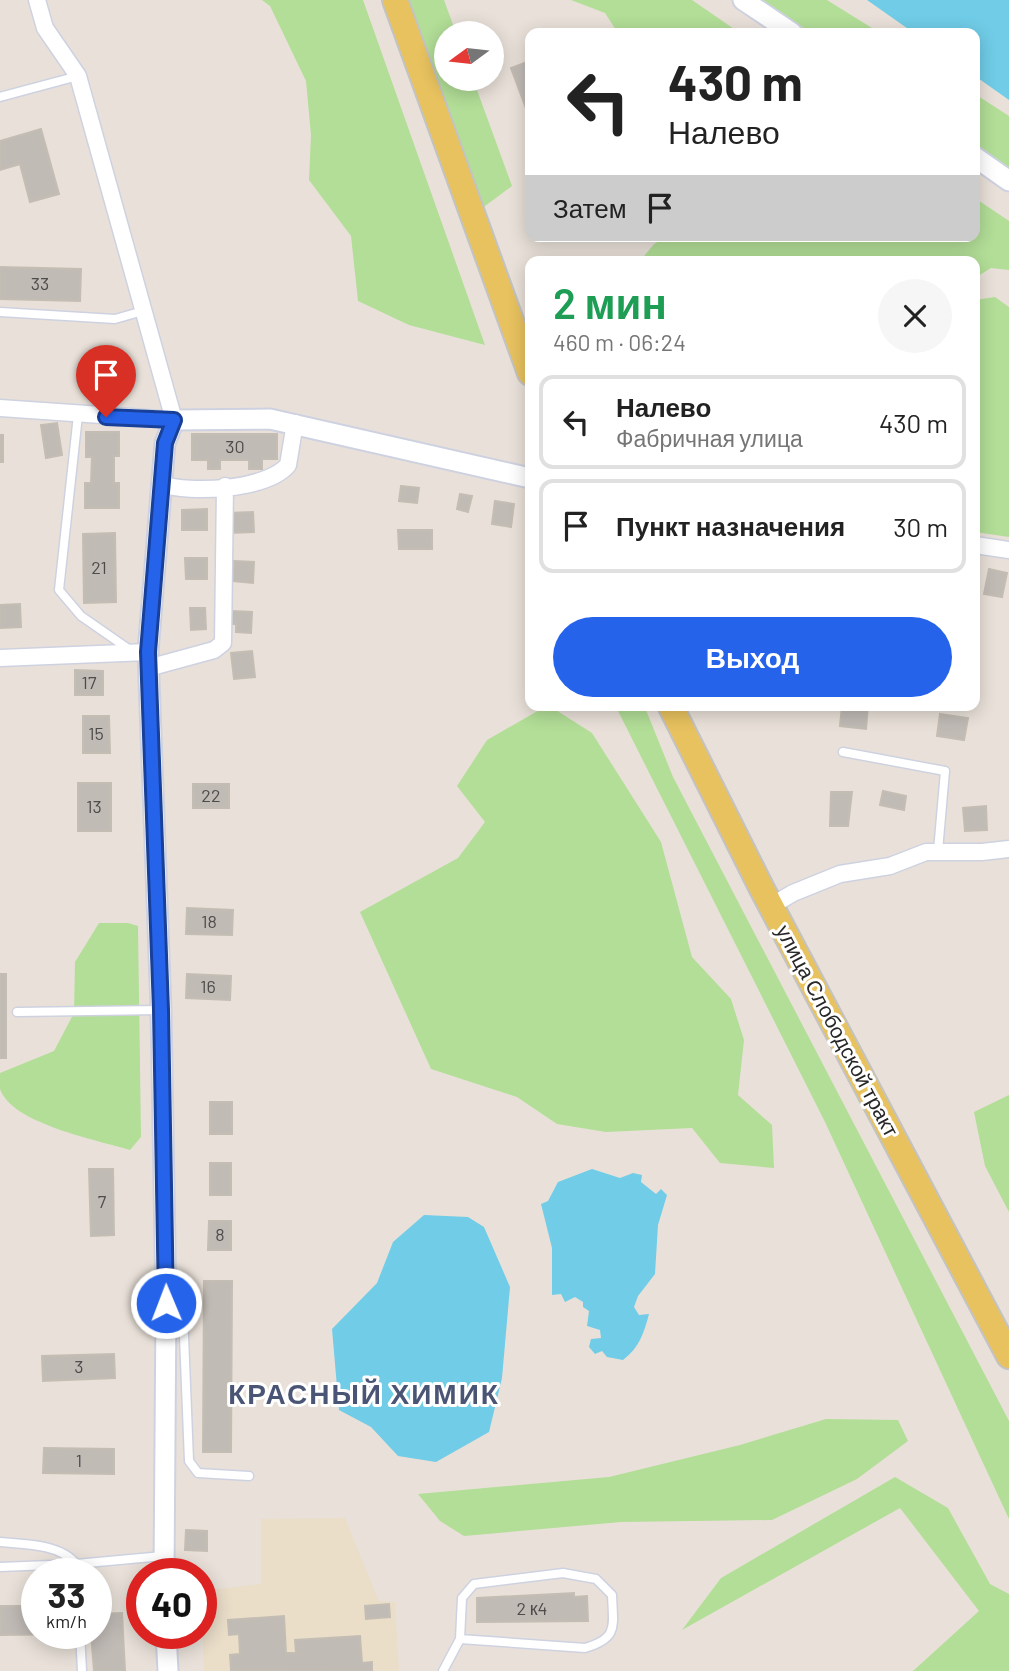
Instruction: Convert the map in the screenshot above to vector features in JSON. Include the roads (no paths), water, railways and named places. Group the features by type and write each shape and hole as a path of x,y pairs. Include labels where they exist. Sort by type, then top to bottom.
{"main road":[{"path":"399,3 525,359"},
{"name":"улица Слободской тракт","path":"673,711 771,906 1009,1356"}],"street":[{"path":"37,0 45,28 78,76 174,420 165,443 143,657 161,1010 166,1303 163,1558"},
{"path":"743,0 785,28"},
{"path":"980,161 1009,181"},
{"path":"0,408 174,420 223,417 270,419 525,477"},
{"path":"161,484 183,490 269,479 282,472 292,458 295,424"},
{"path":"0,658 143,657 214,650 223,640 225,486"},
{"path":"980,546 1009,550"},
{"path":"771,906 793,893 840,874 890,866 926,852 1009,849"},
{"path":"167,1649 168,1671"}],"lane":[{"path":"0,97 78,76"},
{"path":"0,312 115,319 143,311"},
{"path":"78,415 59,590 81,616 143,657"},
{"path":"843,752 945,771 938,851"},
{"path":"18,1012 161,1010"},
{"path":"166,1303 173,1303 183,1311 189,1461 198,1474 249,1476"},
{"path":"0,1542 44,1548 70,1555 71,1558"},
{"path":"0,1567 21,1568"},
{"path":"443,1671 460,1639 462,1598 474,1584 563,1573 596,1579 612,1595 613,1631 604,1642 585,1648 460,1639"},
{"path":"81,1649 82,1671"}],"water":[{"path":"867,0 1009,0 1009,100 980,80 980,28 907,28"},
{"path":"592,1169 620,1178 633,1173 642,1175 641,1182 656,1194 661,1189 667,1195 658,1225 655,1274 638,1296 634,1307 639,1315 649,1314 640,1340 623,1360 607,1357 602,1351 595,1354 589,1347 591,1339 601,1338 600,1330 587,1326 589,1311 583,1307 583,1302 575,1297 565,1302 561,1294 552,1295 552,1248 541,1204 548,1201 558,1182"},
{"path":"424,1215 468,1217 484,1227 510,1287 502,1378 489,1432 436,1462 398,1456 371,1427 339,1410 332,1329 377,1283 393,1242"}],"district":[{"name":"КРАСНЫЙ ХИМИК","path":"364,1394"}]}
